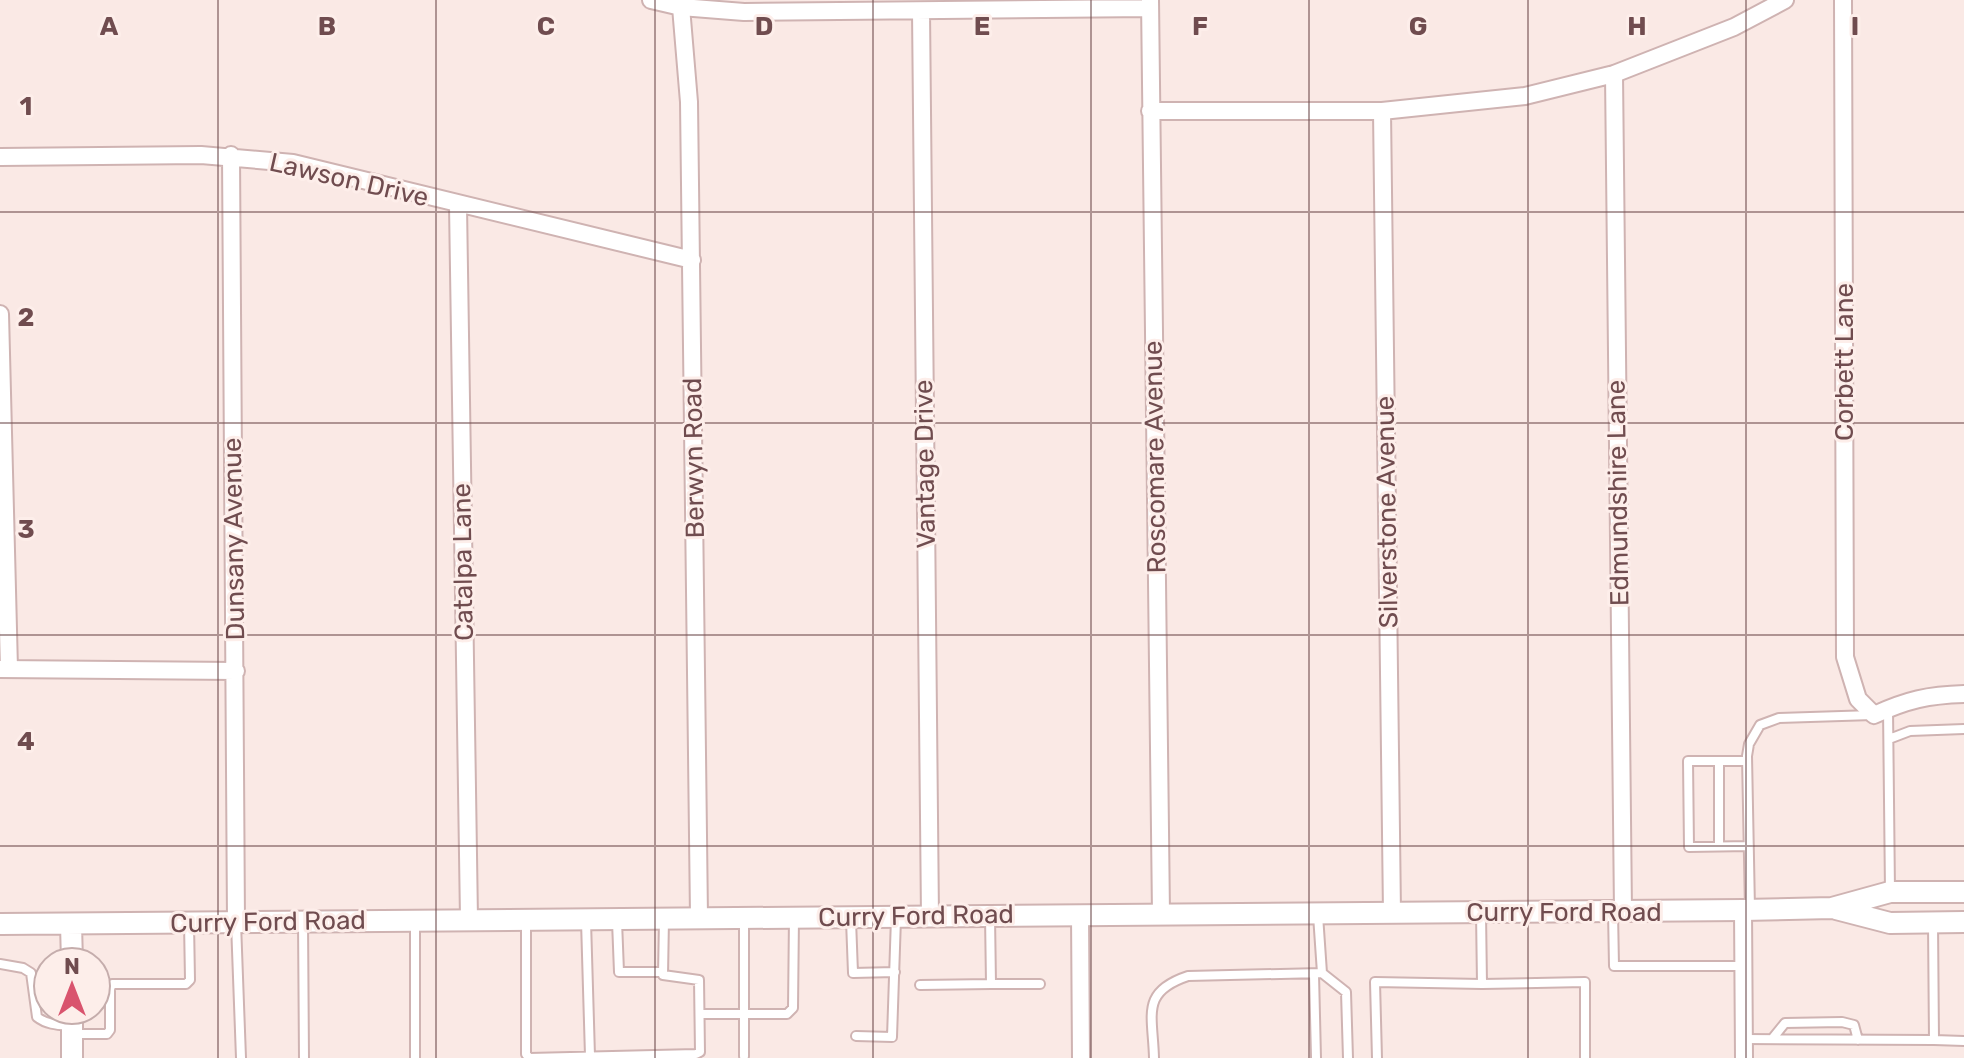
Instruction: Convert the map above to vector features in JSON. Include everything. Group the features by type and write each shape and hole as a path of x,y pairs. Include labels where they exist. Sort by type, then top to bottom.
{"street":[{"path":"651,0 744,12 921,11 1150,4"},
{"path":"1150,111 1382,111 1525,96 1614,74 1734,27 1785,0"},
{"name":"Corbett Lane","path":"1843,0 1845,657 1858,699 1881,712"},
{"name":"Berwyn Road","path":"678,3 689,102 699,917"},
{"name":"Roscomare Avenue","path":"1150,4 1161,914"},
{"name":"Vantage Drive","path":"921,11 930,917"},
{"name":"Edmundshire Lane","path":"1614,74 1618,911"},
{"name":"Silverstone Avenue","path":"1382,111 1392,913"},
{"name":"Lawson Drive","path":"0,157 231,155 293,163 692,260"},
{"name":"Dunsany Avenue","path":"231,155 236,922"},
{"name":"Catalpa Lane","path":"458,205 469,919"},
{"path":"0,314 4,669 236,671"},
{"path":"1881,712 1903,701 1931,695 1964,694"},
{"name":"Curry Ford Road","path":"0,924 1746,910 1832,908 1890,892 1964,892"},
{"name":"Curry Ford Road","path":"1832,908 1890,923 1964,922"},
{"path":"1744,1058 1746,910"},
{"path":"1080,914 1081,1058"},
{"path":"71,924 72,946"},
{"path":"72,1026 72,1058"}],"lane":[{"path":"1746,910 1749,744 1760,725 1779,718 1881,712 1889,739 1890,892"},
{"path":"1889,739 1919,730 1964,729"},
{"path":"1747,761 1688,761 1689,847 1749,846"},
{"path":"1719,761 1719,846"},
{"path":"1618,911 1614,966 1743,966"},
{"path":"1481,912 1482,984"},
{"path":"1316,1058 1318,913"},
{"path":"990,915 991,984"},
{"path":"744,917 744,1056"},
{"path":"700,1014 787,1014 793,1008 794,917"},
{"path":"851,917 853,973 895,972"},
{"path":"856,1036 892,1037 896,917"},
{"path":"617,918 618,970 663,972"},
{"path":"526,919 527,1056 699,1053 699,980 697,977 666,977 663,972 664,918"},
{"path":"586,919 590,1056"},
{"path":"415,920 415,1058"},
{"path":"303,921 304,1058"},
{"path":"112,984 186,984 190,980 189,922"},
{"path":"236,922 241,1058"},
{"path":"1933,922 1934,1040"},
{"path":"0,964 23,968 31,973 32,980"},
{"path":"1154,1058 1152,1004 1158,990 1169,982 1188,976 1318,974 1346,992 1348,1058"},
{"path":"1377,1058 1375,982 1585,982 1585,1058"},
{"path":"920,985 1040,984"},
{"path":"1772,1039 1785,1023 1842,1022 1854,1025 1858,1040"},
{"path":"82,1026 107,1034 110,1026"},
{"path":"1744,1039 1964,1041"}]}
